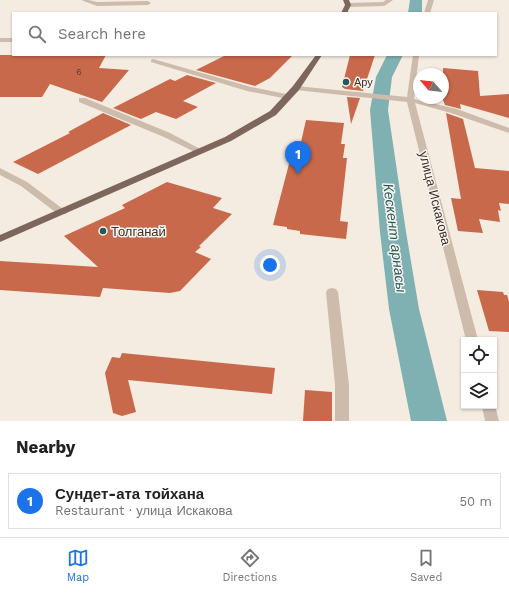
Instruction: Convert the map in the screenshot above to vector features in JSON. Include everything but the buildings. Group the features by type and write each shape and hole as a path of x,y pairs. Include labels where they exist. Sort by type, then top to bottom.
{"main road":[{"path":"0,239 228,139 273,113 296,88 318,56"}],"street":[{"path":"84,0 97,4 148,3"},
{"path":"347,3 384,4 390,0"},
{"path":"427,12 431,0"},
{"path":"0,40 12,40"},
{"name":"улица Искакова","path":"416,56 410,100 471,337"},
{"path":"153,61 250,90 288,97"},
{"path":"296,88 410,100 454,111 509,131"},
{"path":"82,100 167,135 200,151"},
{"path":"0,171 24,184 62,212"},
{"path":"332,292 342,385 342,421"},
{"path":"489,409 492,421"}],"waterway":[{"name":"Кескент арнасы","path":"415,12 416,0"},
{"name":"Кескент арнасы","path":"394,56 384,77 379,110 393,232 404,309 429,421"}],"place":[{"name":"Ару","path":"346,82"},
{"name":"Сундет-ата тойхана","path":"298,174"},
{"name":"Толганай","path":"103,231"}]}
